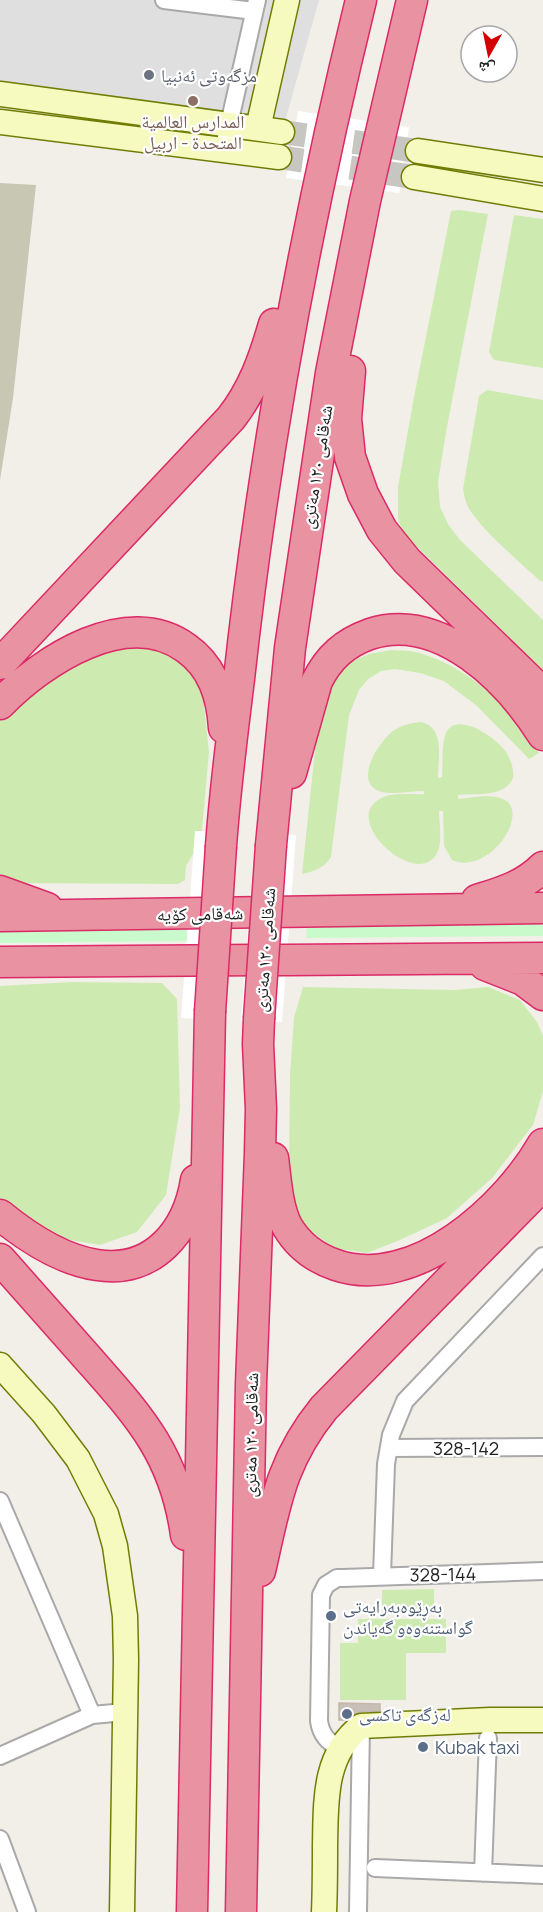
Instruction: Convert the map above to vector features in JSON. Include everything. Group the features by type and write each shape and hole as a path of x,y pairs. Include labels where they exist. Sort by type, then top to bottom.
{"highway":[{"path":"192,1912 209,1043 222,835 248,589 285,356 313,211 361,0"},
{"name":"شەقامی ١٢٠ مەتری","path":"241,1912 251,1384 261,1109 259,1031 271,840 290,648 331,373 364,201 412,0"},
{"path":"364,201 360,304 346,409 347,437 356,477 382,530 407,561 543,693"},
{"path":"0,664 244,402 264,359 313,211"},
{"path":"271,840 317,681 335,654 363,636 376,632 401,630 426,633 449,643 471,657 513,694 543,735"},
{"path":"0,704 48,663 105,638 125,632 140,632 162,636 182,645 204,665 213,677 221,703 224,729 222,835"},
{"path":"450,908 522,884 543,867"},
{"path":"0,891 66,915"},
{"name":"شەقامی کۆیە","path":"0,916 543,908"},
{"path":"0,962 543,958"},
{"path":"471,960 523,980 543,995"},
{"path":"0,972 43,962"},
{"path":"259,1031 283,1216 293,1234 307,1249 334,1264 360,1270 387,1269 413,1260 450,1242 482,1218 509,1191 522,1177 543,1144"},
{"path":"0,1215 28,1236 47,1246 67,1256 97,1265 130,1264 160,1250 181,1225 195,1187 209,1043"},
{"path":"245,1636 280,1487 302,1437 324,1408 543,1185"},
{"path":"0,1259 129,1404 156,1443 183,1507 197,1612"}],"street":[{"path":"164,0 256,6 228,124 224,151"},
{"path":"258,128 287,0"},
{"path":"0,93 282,132"},
{"path":"0,122 279,157"},
{"path":"418,151 543,170"},
{"path":"414,177 543,199"},
{"path":"382,1575 386,1464 391,1435 405,1401 543,1256"},
{"path":"1,1367 44,1414 78,1459 106,1514 115,1546 125,1616 126,1660 122,1912"},
{"path":"537,1447 543,1435"},
{"name":"328-142","path":"389,1448 537,1447"},
{"path":"0,1501 92,1715"},
{"name":"328-144","path":"341,1749 325,1738 319,1721 321,1595 326,1585 337,1578 382,1575 543,1571"},
{"path":"0,1756 92,1715 125,1712"},
{"path":"324,1912 326,1803 331,1770 348,1736 361,1726 543,1720"},
{"path":"358,1912 361,1726"},
{"path":"483,1873 488,1738"},
{"path":"0,1839 27,1912"},
{"path":"375,1868 543,1875"}],"shaded area":[{"path":"0,0 319,0 282,132 0,93"},
{"path":"0,183 36,185 13,398 0,480"}],"green space":[{"path":"451,211 488,214 446,432 438,482 440,507 448,524 460,540 543,620 543,670 403,533 398,519 398,487 414,397"},
{"path":"514,215 543,219 543,368 494,360 489,352"},
{"path":"487,390 543,400 543,582 491,535 474,516 465,500 463,489 479,396"},
{"path":"113,647 152,647 173,654 200,682 209,752 201,841 186,866 185,880 178,884 5,883 0,881 0,717 47,675"},
{"path":"391,650 416,652 455,668 472,679 517,721 539,753 529,759 477,706 444,681 420,673 395,669 381,671 368,679 359,690 349,715 331,857 319,868 302,874 318,722 326,687 348,663 369,654"},
{"path":"420,722 434,730 437,737 439,745 438,778 442,777 445,735 453,726 460,724 487,734 501,746 509,758 513,768 513,778 503,789 489,793 458,795 458,799 482,796 500,798 505,800 511,808 512,818 509,830 491,852 479,859 466,863 452,860 444,846 443,811 439,811 439,849 428,862 415,864 401,859 376,837 370,823 369,810 378,800 395,794 424,794 424,791 382,792 373,787 369,780 368,772 371,762 381,744 393,731 399,727"},
{"path":"543,924 543,936 306,938 307,926"},
{"path":"187,928 187,941 0,943 0,930"},
{"path":"72,982 162,983 177,999 180,1108 166,1195 137,1232 100,1245 58,1238 0,1206 0,986"},
{"path":"303,987 455,990 488,987 520,1000 537,1022 543,1036 543,1091 533,1125 492,1178 447,1218 367,1253 333,1248 306,1227 291,1203 290,1075 294,1017"},
{"path":"434,1589 434,1610 382,1611 382,1590"},
{"path":"358,1619 446,1619 446,1653 406,1653 406,1700 340,1700 340,1643 358,1643"}],"pier":[{"path":"298,111 409,127 399,193 286,178"},
{"path":"195,831 237,832 223,1020 181,1018"},
{"path":"255,833 296,835 282,1022 241,1021"}],"building":[{"path":"339,1703 380,1704 380,1711 360,1712 346,1720 339,1720"}],"tunnel":[{"path":"282,132 418,151"},
{"path":"279,157 414,177"}],"place":[{"name":"مزگەوتی ئەنبیا","path":"149,75"},
{"name":"المدارس العالمية المتحدة - اربيل","path":"193,101"},
{"name":"بەڕێوەبەرایەتی گواستنەوەو گەیاندن","path":"331,1616"},
{"name":"لەزگەی تاکسی","path":"347,1714"},
{"name":"Kubak taxi","path":"423,1747"}]}
